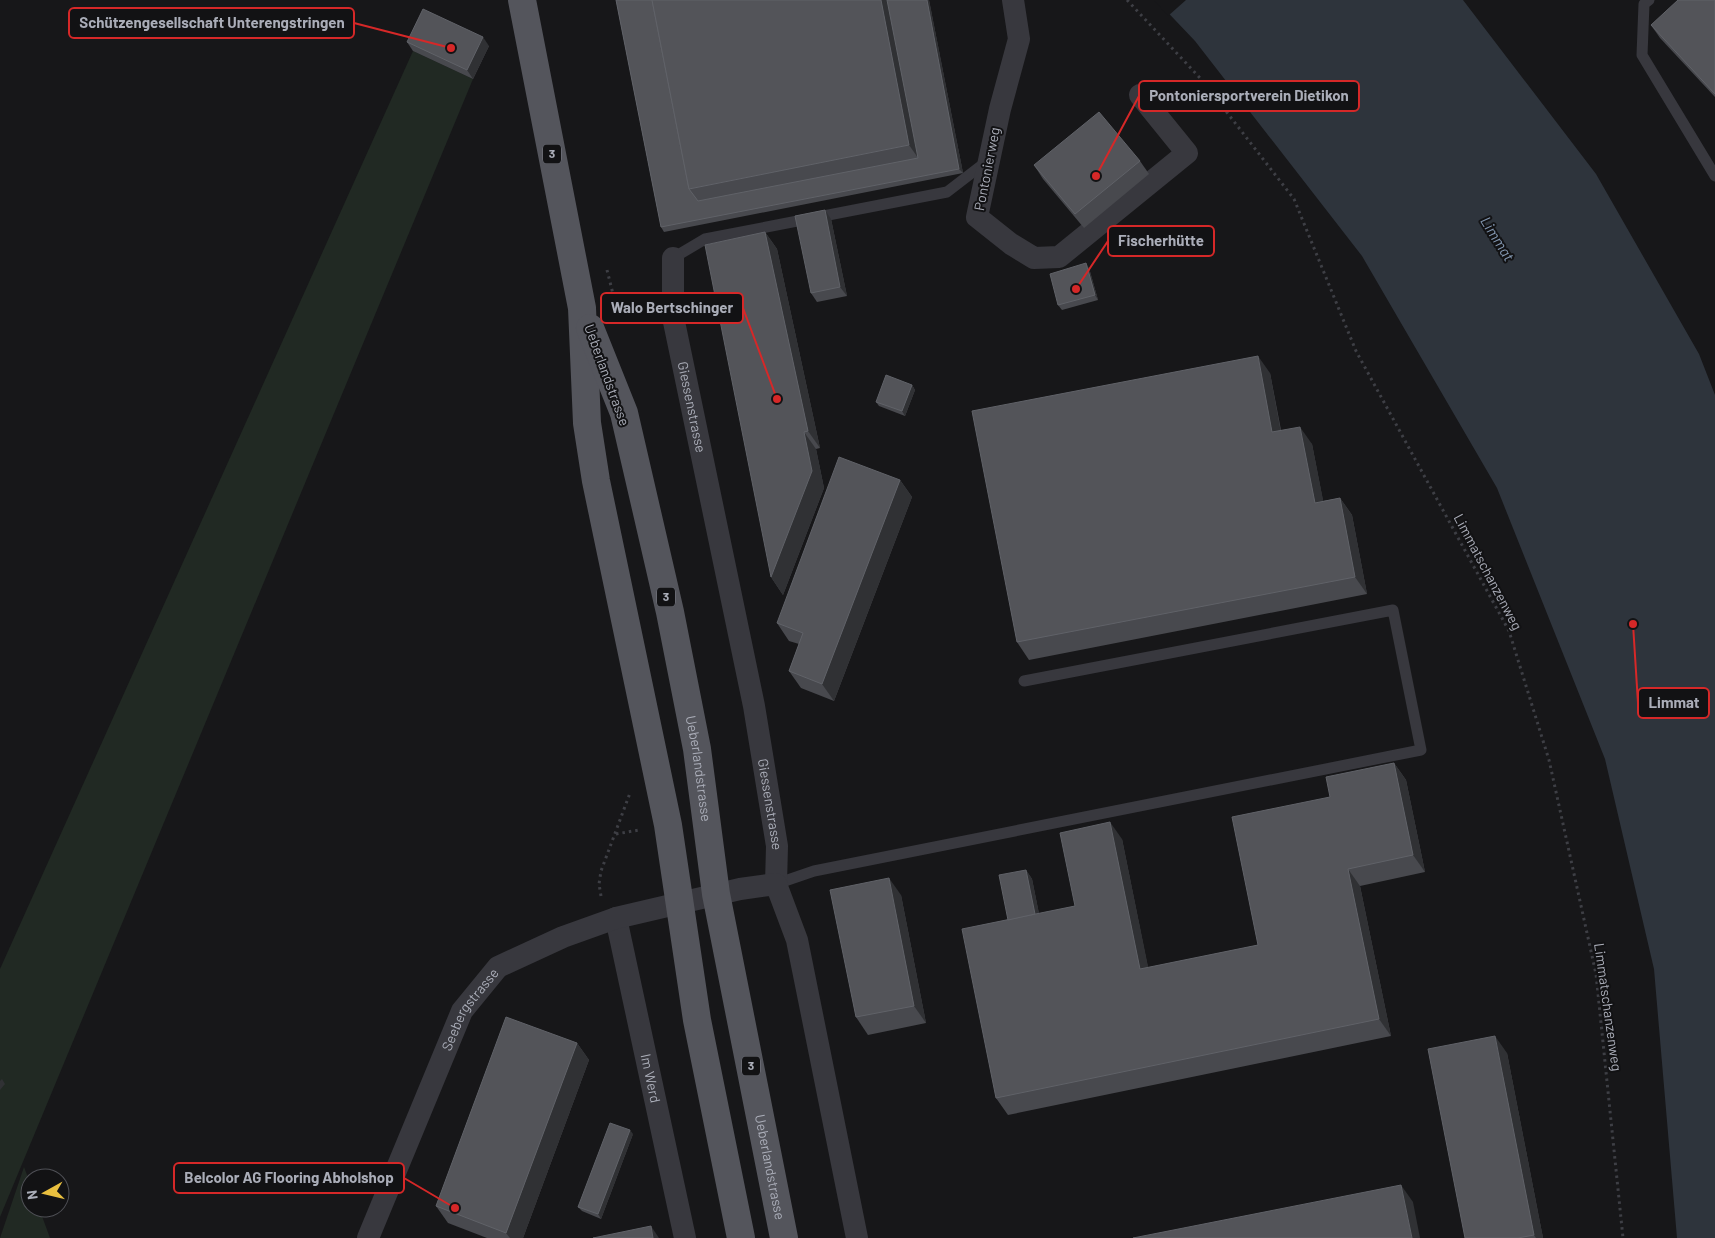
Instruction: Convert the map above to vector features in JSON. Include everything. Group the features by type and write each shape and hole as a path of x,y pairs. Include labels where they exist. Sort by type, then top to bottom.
{"main road":[{"name":"Ueberlandstrasse","path":"522,0 582,308 587,423 596,481 668,825 681,902 697,1020 741,1238"},
{"name":"Ueberlandstrasse","path":"582,308 624,413 670,612 697,749 716,894 784,1238"}],"street":[{"name":"Pontonierweg","path":"1014,0 1019,40 988,161 977,217 1011,244 1034,258 1059,257 1187,153 1140,95"},
{"name":"Giessenstrasse","path":"672,258 673,317 754,706 777,846 776,884 797,940 857,1238"},
{"path":"716,894 776,884"},
{"name":"Seebergstrasse","path":"368,1238 462,1011 498,967 563,937 616,918 716,894"},
{"name":"Im Werd","path":"616,918 685,1238"}],"lane":[{"path":"1649,0 1644,4 1642,55 1715,176"},
{"name":"Giessenstrasse","path":"672,258 705,239 947,192 988,161"},
{"path":"776,884 814,871 1420,750 1393,610 1024,681"}],"path":[{"name":"Limmatschanzenweg","path":"1127,0 1201,79 1294,199 1356,351 1509,632 1550,760 1596,974 1623,1238"},
{"path":"1169,103 1201,79"}],"shaded area":[{"path":"413,51 473,79 0,1217 0,969"},
{"path":"20,1179 20,1218 43,1218 50,1238 0,1238"}],"water":[{"name":"Limmat","path":"1156,0 1463,0 1596,174 1699,354 1715,395 1715,1238 1677,1238 1654,969 1605,759 1497,488 1362,256 1195,41"}],"pier":[{"path":"1154,0 1186,0 1168,16"}],"building":[{"path":"616,0 652,0 689,189 698,201 918,158 887,0 927,0 959,169 661,227"},
{"path":"652,0 881,0 909,145 689,189"},
{"path":"1678,0 1715,0 1715,94 1651,25"},
{"path":"423,9 483,37 467,70 407,42"},
{"path":"1099,112 1140,161 1075,214 1034,165"},
{"path":"825,210 840,287 811,293 795,216"},
{"path":"765,232 808,431 804,432 812,471 771,577 705,245"},
{"path":"1086,263 1095,295 1058,305 1050,274"},
{"path":"1258,356 1272,432 1300,427 1315,503 1340,498 1355,577 1017,642 972,411"},
{"path":"886,375 912,385 902,411 876,402"},
{"path":"839,457 900,480 822,684 789,671 803,633 777,623"},
{"path":"1394,763 1413,855 1348,869 1379,1019 996,1098 962,929 1075,906 1060,833 1110,822 1140,969 1258,945 1232,817 1330,797 1326,777"},
{"path":"1026,870 1035,914 1008,920 999,875"},
{"path":"889,878 914,1006 856,1017 830,890"},
{"path":"506,1017 577,1043 506,1233 436,1206"},
{"path":"1495,1036 1534,1235 1518,1238 1465,1238 1428,1049"},
{"path":"610,1123 630,1130 598,1214 578,1207"},
{"path":"1401,1185 1412,1238 1133,1238"},
{"path":"651,1226 653,1238 593,1238"}],"place":[{"name":"Schützengesellschaft Unterengstringen","path":"451,48"},
{"name":"Pontoniersportverein Dietikon","path":"1096,176"},
{"name":"Fischerhütte","path":"1076,289"},
{"name":"Walo Bertschinger","path":"777,399"},
{"name":"Limmat","path":"1633,624"},
{"name":"Belcolor AG Flooring Abholshop","path":"455,1208"}]}
